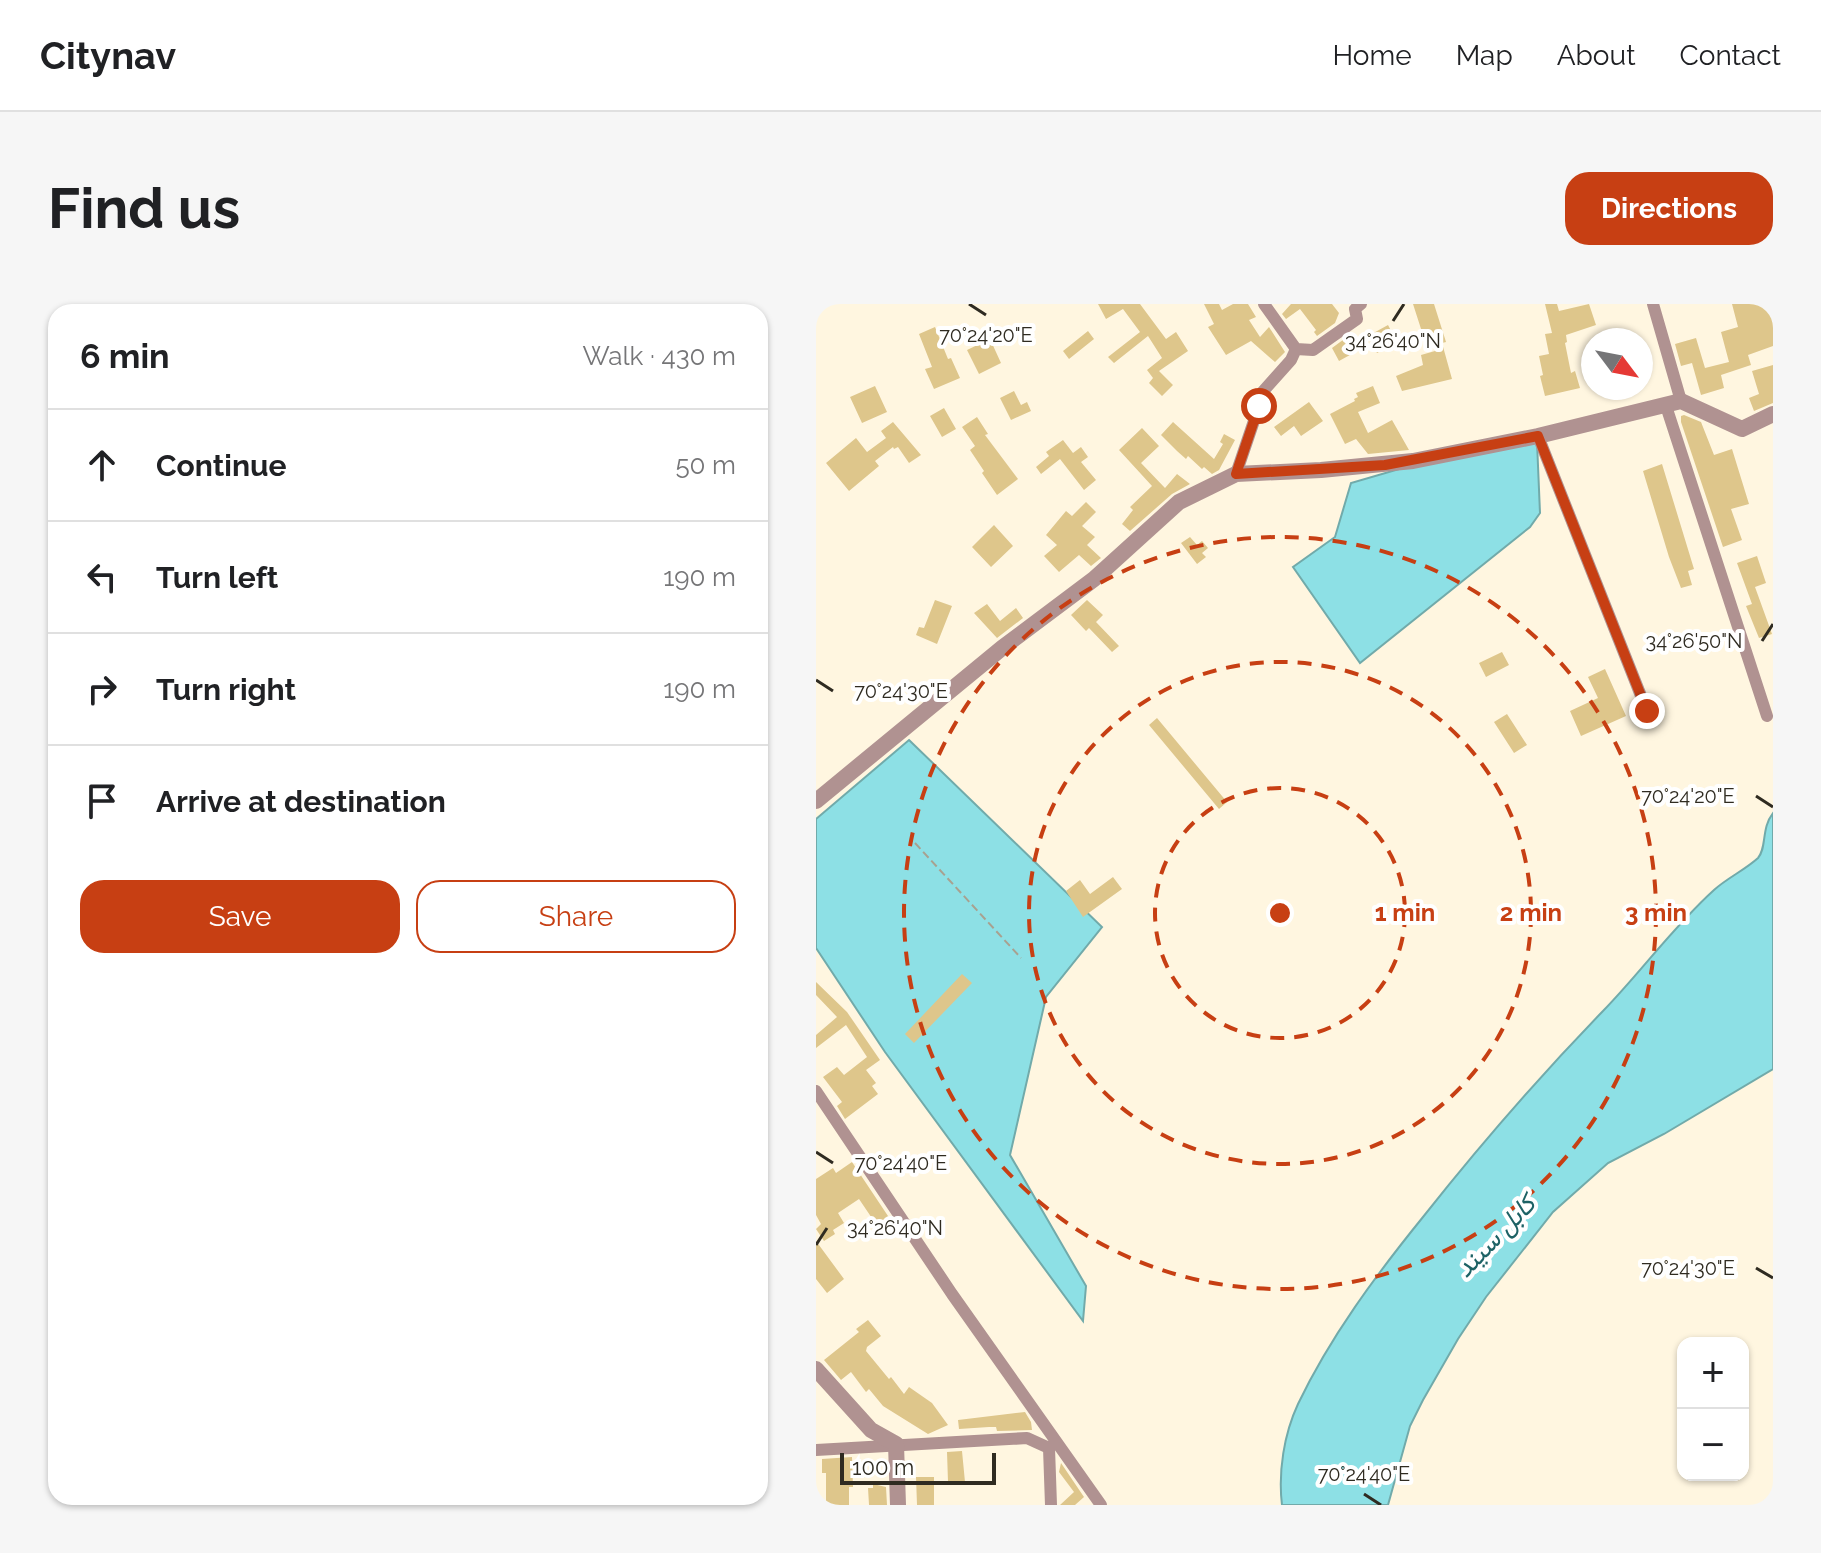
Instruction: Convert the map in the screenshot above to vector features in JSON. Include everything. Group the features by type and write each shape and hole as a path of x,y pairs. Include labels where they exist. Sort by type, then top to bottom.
{"street":[{"path":"1264,304 1296,349"},
{"path":"1296,349 1313,350 1357,319 1355,309 1361,304"},
{"path":"1653,304 1674,404 1767,716"},
{"path":"1236,474 1259,406 1258,397 1291,360 1296,349"},
{"path":"816,801 1002,648 1094,579 1179,502 1236,474 1385,465 1538,436 1674,404 1742,429 1773,414"},
{"path":"1538,436 1647,711"},
{"path":"816,1091 952,1294 1101,1505"},
{"path":"816,1369 871,1430 896,1444"},
{"path":"816,1450 1027,1438 1049,1448 1051,1505"},
{"path":"896,1444 898,1505"}],"path":[{"path":"915,843 1021,958"}],"water":[{"path":"1537,442 1540,513 1530,527 1360,663 1293,567 1335,537 1351,483 1406,467"},
{"path":"909,740 1102,927 1046,997 1010,1155 1086,1286 1083,1321 885,1052 816,948 816,819"},
{"name":"کابل سيند","path":"1773,813 1773,1069 1664,1134 1608,1163 1553,1212 1486,1297 1423,1400 1410,1426 1388,1505 1282,1505 1282,1466 1293,1416 1324,1355 1371,1284 1510,1112 1671,934 1719,886 1758,858"}],"building":[{"path":"1098,304 1140,304 1166,339 1176,332 1188,351 1159,371 1173,385 1162,396 1149,383 1153,378 1147,370 1162,358 1148,336 1114,363 1108,357 1140,332 1123,309 1106,319"},
{"path":"1204,304 1219,304 1222,310 1233,304 1248,304 1256,317 1249,320 1260,337 1269,327 1285,352 1275,362 1251,341 1226,355 1208,327 1214,324"},
{"path":"1291,304 1332,304 1339,313 1335,323 1317,336 1300,309 1286,319 1282,314"},
{"path":"1413,304 1434,304 1446,342 1442,343 1452,379 1402,391 1396,376 1423,365 1421,355 1435,351 1428,330 1422,332"},
{"path":"1545,304 1557,304 1559,311 1589,304 1596,325 1566,335 1565,343 1571,373 1575,371 1580,388 1545,396 1539,356 1549,354 1545,334 1552,333"},
{"path":"1732,304 1773,304 1773,346 1748,355 1751,365 1721,375 1724,388 1701,395 1692,363 1681,366 1675,344 1696,338 1705,368 1729,362 1721,332 1738,327"},
{"path":"1388,325 1397,342 1377,353 1368,336"},
{"path":"935,327 948,359 951,358 960,378 934,389 925,369 932,367 919,334"},
{"path":"1088,331 1094,339 1069,359 1063,351"},
{"path":"1351,334 1359,350 1339,361 1332,348"},
{"path":"990,339 1001,363 979,374 967,350"},
{"path":"1773,365 1773,403 1754,411 1749,398 1759,394 1752,371"},
{"path":"875,386 887,412 862,423 850,397"},
{"path":"1373,386 1380,403 1358,412 1368,433 1392,420 1409,450 1368,454 1356,439 1345,444 1330,414 1355,401 1358,397 1356,393"},
{"path":"1014,391 1021,405 1027,402 1031,411 1011,420 1000,398"},
{"path":"1309,402 1323,421 1301,436 1294,426 1281,436 1274,427"},
{"path":"944,408 956,429 942,437 930,416"},
{"path":"1684,415 1701,422 1714,455 1732,449 1749,504 1731,509 1742,540 1723,547 1681,422"},
{"path":"977,417 988,434 985,435 1018,479 997,495 970,450 975,446 962,427"},
{"path":"893,422 921,455 909,463 898,447 893,447 875,461 879,466 849,491 826,463 856,438 867,452 886,438 881,431"},
{"path":"1173,422 1214,459 1223,444 1220,442 1224,434 1235,440 1219,470 1212,474 1204,467 1202,469 1188,456 1186,459 1161,435"},
{"path":"1142,428 1159,446 1141,463 1165,488 1177,474 1190,484 1172,494 1130,531 1122,524 1133,510 1130,507 1152,486 1119,450"},
{"path":"1063,440 1073,453 1081,447 1088,457 1081,462 1096,480 1084,490 1060,459 1041,474 1036,467 1049,456 1046,452"},
{"path":"1662,464 1694,569 1688,571 1692,585 1681,588 1643,471"},
{"path":"1086,502 1096,512 1082,526 1095,537 1087,545 1101,558 1091,566 1079,555 1059,572 1044,556 1057,545 1046,535 1066,511 1072,516"},
{"path":"994,525 1013,546 991,567 972,547"},
{"path":"1190,537 1197,545 1202,541 1208,548 1202,553 1206,557 1197,564 1181,543"},
{"path":"1757,556 1766,583 1755,587 1772,634 1759,638 1746,606 1752,604 1737,563"},
{"path":"935,600 952,606 937,644 916,635 919,627 924,628"},
{"path":"1087,600 1103,615 1096,622 1119,646 1112,652 1089,628 1086,631 1071,615"},
{"path":"987,604 1000,621 1016,608 1023,618 997,638 974,613"},
{"path":"1502,652 1509,665 1486,677 1479,663"},
{"path":"1605,669 1626,716 1581,736 1570,711 1598,698 1588,677"},
{"path":"1507,714 1527,745 1514,753 1494,722"},
{"path":"1157,718 1227,802 1219,809 1149,725"},
{"path":"1113,877 1122,889 1083,917 1066,891 1080,880 1090,894"},
{"path":"962,974 972,983 914,1043 905,1034"},
{"path":"816,982 847,1012 880,1060 866,1070 876,1083 872,1086 878,1094 845,1119 837,1106 842,1102 823,1077 837,1067 844,1075 867,1057 846,1025 816,1048 816,1035 837,1017 816,995"},
{"path":"852,1162 894,1225 882,1233 859,1199 838,1213 844,1223 824,1241 816,1229 821,1224 816,1215 816,1179 833,1168 836,1173"},
{"path":"816,1241 844,1279 827,1293 816,1279"},
{"path":"868,1320 881,1336 866,1351 904,1394 909,1387 932,1403 948,1425 928,1434 883,1406 869,1389 866,1392 851,1372 841,1380 824,1360 859,1332 856,1329"},
{"path":"1025,1412 1032,1430 997,1431 996,1427 959,1429 958,1420"},
{"path":"962,1451 965,1482 948,1482 947,1452"},
{"path":"852,1457 853,1487 849,1487 849,1505 826,1505 826,1473 822,1473 822,1459"},
{"path":"1061,1463 1084,1497 1075,1505 1060,1505 1074,1492 1059,1472"},
{"path":"916,1477 934,1477 934,1505 917,1505"},
{"path":"873,1484 886,1487 887,1505 869,1505 868,1488 873,1488"}],"route":[{"path":"1259,406 1236,474 1385,465 1538,436 1647,711"}]}
